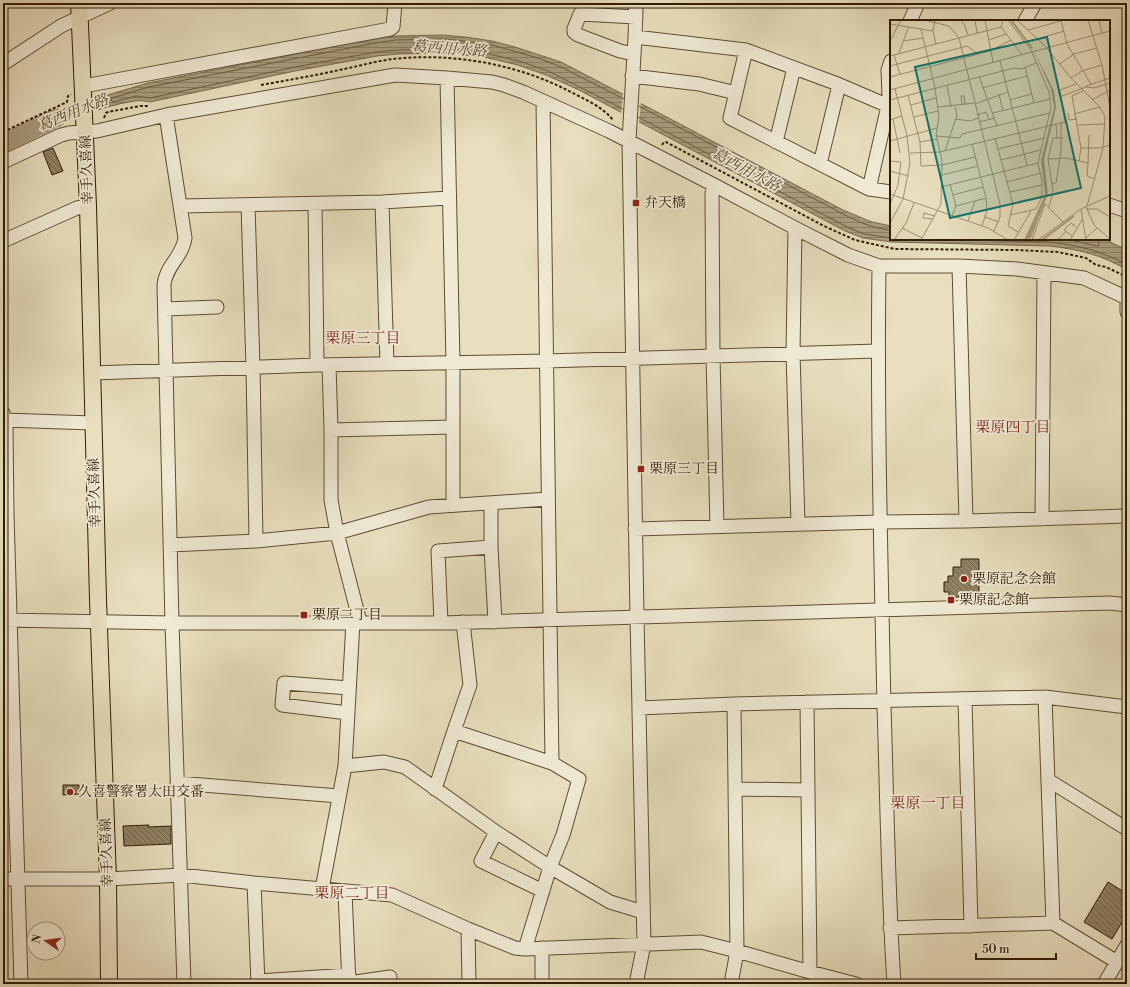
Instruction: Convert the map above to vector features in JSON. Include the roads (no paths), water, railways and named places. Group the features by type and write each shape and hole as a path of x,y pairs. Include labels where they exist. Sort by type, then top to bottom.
{"main road":[{"name":"幸手久喜線","path":"80,10 80,91 85,126 88,206 98,622 108,879 109,984"}],"street":[{"path":"3,64 61,26 80,10 110,3"},
{"path":"80,91 390,29 393,27 395,3"},
{"path":"634,3 636,17 629,142 636,617 644,944 636,984"},
{"path":"910,20 918,3"},
{"path":"1026,20 1035,3"},
{"path":"634,54 620,51 578,35 574,32 574,29 580,14 636,17"},
{"path":"635,37 746,50 890,106"},
{"path":"746,50 730,118 869,189 890,192"},
{"path":"869,189 890,106 888,70 890,64"},
{"path":"776,142 794,68"},
{"path":"3,162 61,135 85,126 97,131 166,115 395,75 492,82 543,100 714,185 795,228 848,254 879,266 959,266 1017,269 1084,278 1127,298 1127,312"},
{"path":"632,76 699,84 736,93"},
{"path":"447,78 453,362 452,505"},
{"path":"820,164 839,85"},
{"path":"543,100 552,763"},
{"path":"166,115 185,238 184,244 164,280 172,623 184,984"},
{"path":"714,185 712,193 713,356 717,527"},
{"path":"180,206 315,204 449,198"},
{"path":"382,202 387,364"},
{"path":"315,204 323,365 331,430 331,500 356,622 349,688 345,766 322,889"},
{"path":"248,205 256,541"},
{"path":"1110,205 1127,211"},
{"path":"3,241 77,208 88,206"},
{"path":"795,228 794,353 798,524"},
{"path":"879,266 878,351 880,522 890,928 894,984"},
{"path":"959,266 966,521"},
{"path":"1042,519 1044,273"},
{"path":"165,309 217,307"},
{"path":"92,373 323,365 546,361 878,351"},
{"path":"21,984 7,620 4,418 93,423"},
{"path":"331,430 453,427"},
{"path":"170,545 256,541 337,533 429,507 548,499"},
{"path":"491,503 491,547 495,622"},
{"path":"635,529 1127,516"},
{"path":"441,623 438,551 491,547"},
{"path":"7,620 172,623 441,623 1110,603 1127,605"},
{"path":"435,789 470,685 463,622"},
{"path":"348,713 282,706 284,683 349,688"},
{"path":"639,708 807,702 1045,697 1127,707"},
{"path":"1045,697 1053,923"},
{"path":"966,699 971,926"},
{"path":"807,702 810,972"},
{"path":"731,984 737,951 734,704"},
{"path":"454,731 552,763 579,779 563,835 550,867 525,949"},
{"path":"345,766 384,762 405,767 496,832 550,867 610,902 643,912"},
{"path":"1048,780 1127,829"},
{"path":"178,783 339,796"},
{"path":"735,789 808,790"},
{"path":"496,832 481,862 543,891"},
{"path":"3,879 108,879 181,876 345,892 392,895 515,948 525,949 701,942 810,972 837,982 856,984"},
{"path":"254,883 258,983 349,981 390,977"},
{"path":"345,892 349,981"},
{"path":"890,928 1053,923 1117,962"},
{"path":"468,929 469,984"},
{"path":"1104,984 1127,945"},
{"path":"542,948 542,984"}],"water":[{"path":"443,35 492,41 561,62 843,210 872,222 890,226 890,240 1106,240 1127,250 1127,270 1109,260 1090,254 1049,246 891,242 863,238 845,231 579,90 546,75 518,65 484,57 444,53 377,56 295,71 150,102 139,101 109,106 60,124 36,135 30,124 58,111 148,83 394,36"}],"waterway":[{"name":"葛西用水路","path":"3,143 56,118"}],"place":[{"name":"弁天橋","path":"636,203"},
{"name":"栗原三丁目","path":"641,469"},
{"name":"栗原記念会館","path":"964,579"},
{"name":"栗原記念館","path":"951,600"},
{"name":"栗原二丁目","path":"304,615"},
{"name":"久喜警察署太田交番","path":"70,792"}],"district":[{"name":"栗原三丁目","path":"363,338"},
{"name":"栗原四丁目","path":"1013,427"},
{"name":"栗原一丁目","path":"928,803"},
{"name":"栗原二丁目","path":"352,893"}]}
